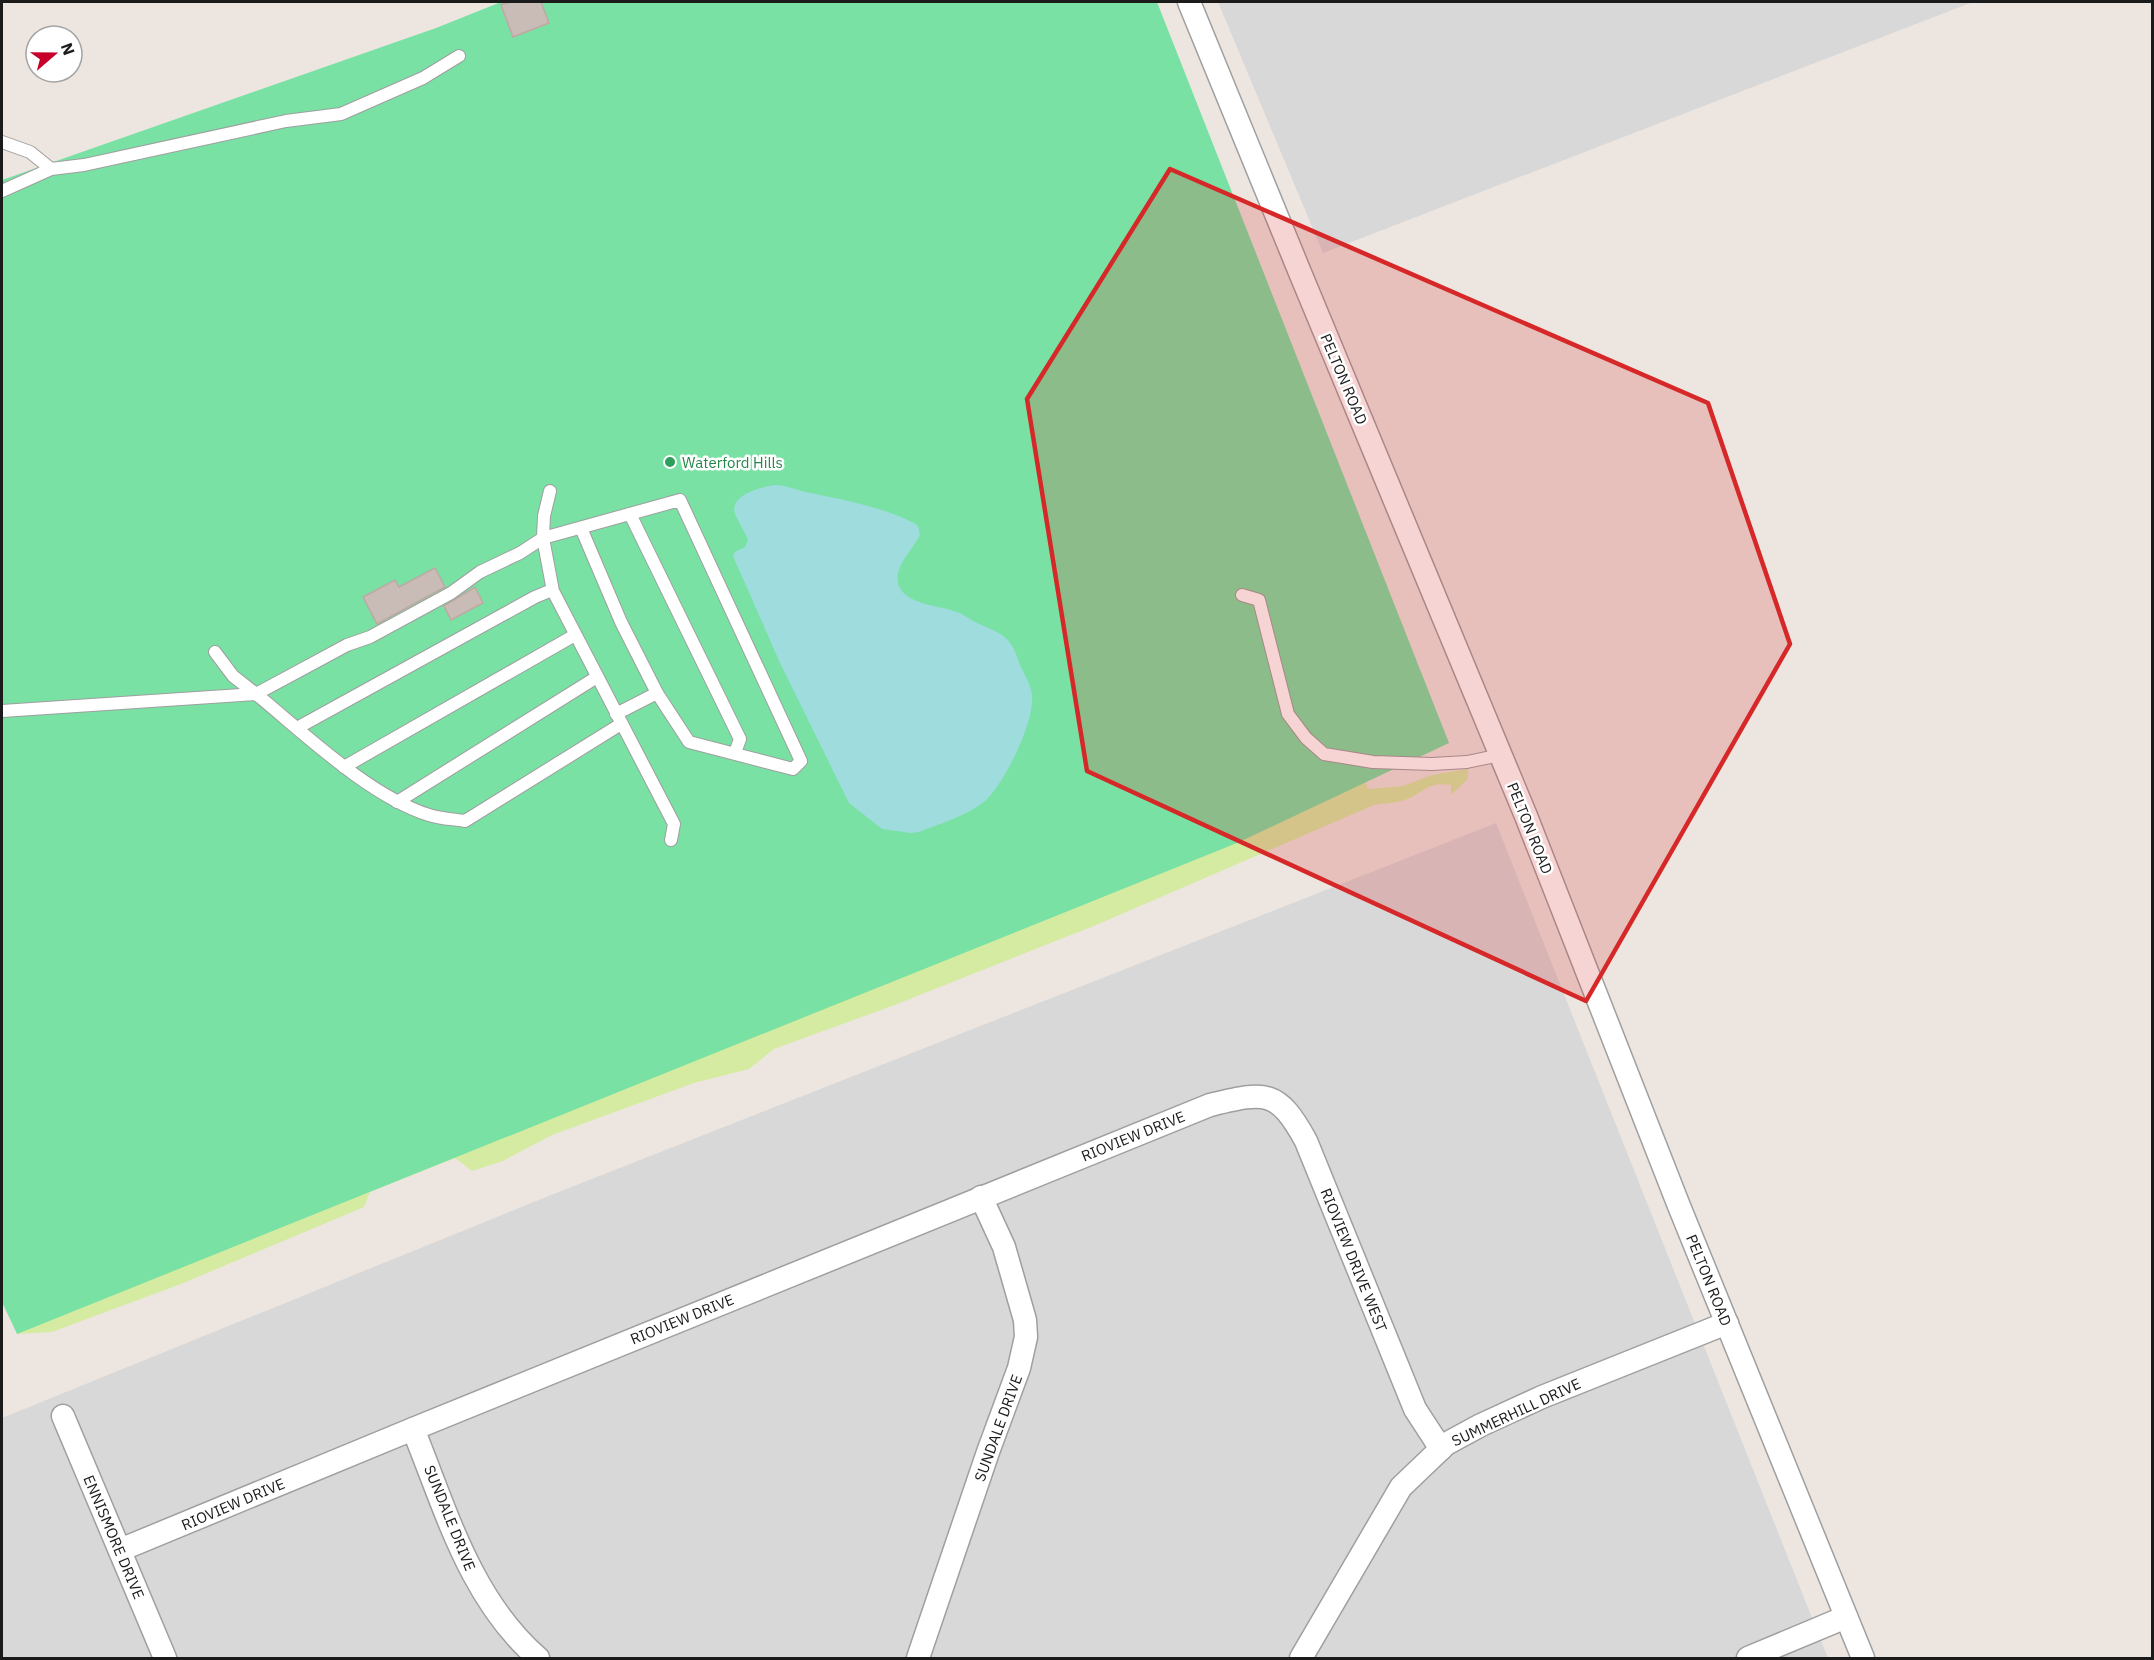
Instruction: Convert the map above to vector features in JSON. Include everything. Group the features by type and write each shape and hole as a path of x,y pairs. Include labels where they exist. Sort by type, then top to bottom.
{"street":[{"name":"PELTON ROAD","path":"1189,2 1500,755 1863,1659"},
{"name":"RIOVIEW DRIVE","path":"120,1550 981,1197 1210,1105 1248,1096"},
{"name":"RIOVIEW DRIVE WEST","path":"1248,1096 1278,1102 1292,1117 1306,1142 1415,1409 1441,1449"},
{"name":"SUNDALE DRIVE","path":"918,1659 988,1452 1020,1368 1026,1336 1025,1320 1004,1247 981,1197"},
{"name":"SUMMERHILL DRIVE","path":"1301,1659 1401,1487 1441,1449 1480,1425 1542,1397 1727,1323"},
{"name":"ENNISMORE DRIVE","path":"63,1416 165,1659"},
{"name":"SUNDALE DRIVE","path":"413,1429 471,1573 494,1610 521,1643 538,1659"},
{"path":"1748,1659 1846,1617"}],"lane":[{"path":"2,191 51,169 107,160 286,121 341,114 423,78 459,56"},
{"path":"2,142 30,152 51,169"},
{"path":"550,491 544,516 543,538 552,590 674,824 671,840"},
{"path":"2,711 256,694 347,645 370,637 451,593 480,572 520,553 543,538 680,500 801,761 794,769 689,742 657,693 621,622 580,528"},
{"path":"630,514 740,740 735,753"},
{"path":"297,728 535,597 552,590"},
{"path":"1242,595 1259,600 1288,714 1306,738 1324,754 1373,762 1432,764 1467,762 1500,755"},
{"path":"344,767 575,635"},
{"path":"215,652 233,676 344,767 397,802 430,815 465,821 657,693"},
{"path":"397,802 597,677"}],"highlighted area":[{"path":"1170,169 1708,403 1790,644 1586,1001 1087,771 1027,399"}],"shaded area":[{"path":"1218,2 1973,2 1323,253"},
{"path":"1496,823 1828,1658 2,1658 2,1418 546,1197"}],"green space":[{"name":"Waterford Hills","path":"501,2 1157,2 1449,743 1237,843 17,1334 2,1302 2,180 436,28"},
{"path":"2,721 1363,775 1368,789 1403,786 1432,775 1468,769 1468,779 1451,795 1451,785 1439,784 1430,786 1403,800 1374,805 1096,925 892,1006 774,1049 749,1069 694,1083 552,1135 503,1161 472,1171 455,1158 370,1192 364,1207 181,1284 52,1332 17,1334 2,1272"}],"water":[{"path":"775,485 861,504 914,523 918,526 920,535 898,574 900,588 904,594 926,604 961,614 999,633 1011,645 1032,695 1029,720 1017,751 1001,780 985,801 970,811 954,819 911,833 882,829 849,803 780,663 733,556 735,552 745,547 748,540 735,514 734,507 737,501 748,493"}],"building":[{"path":"510,2 541,2 549,23 513,37 501,5"},
{"path":"435,568 445,587 377,624 363,597 395,580 399,587"},
{"path":"475,587 483,603 451,620 444,606"}],"place":[{"name":"Waterford Hills","path":"670,462"}]}
